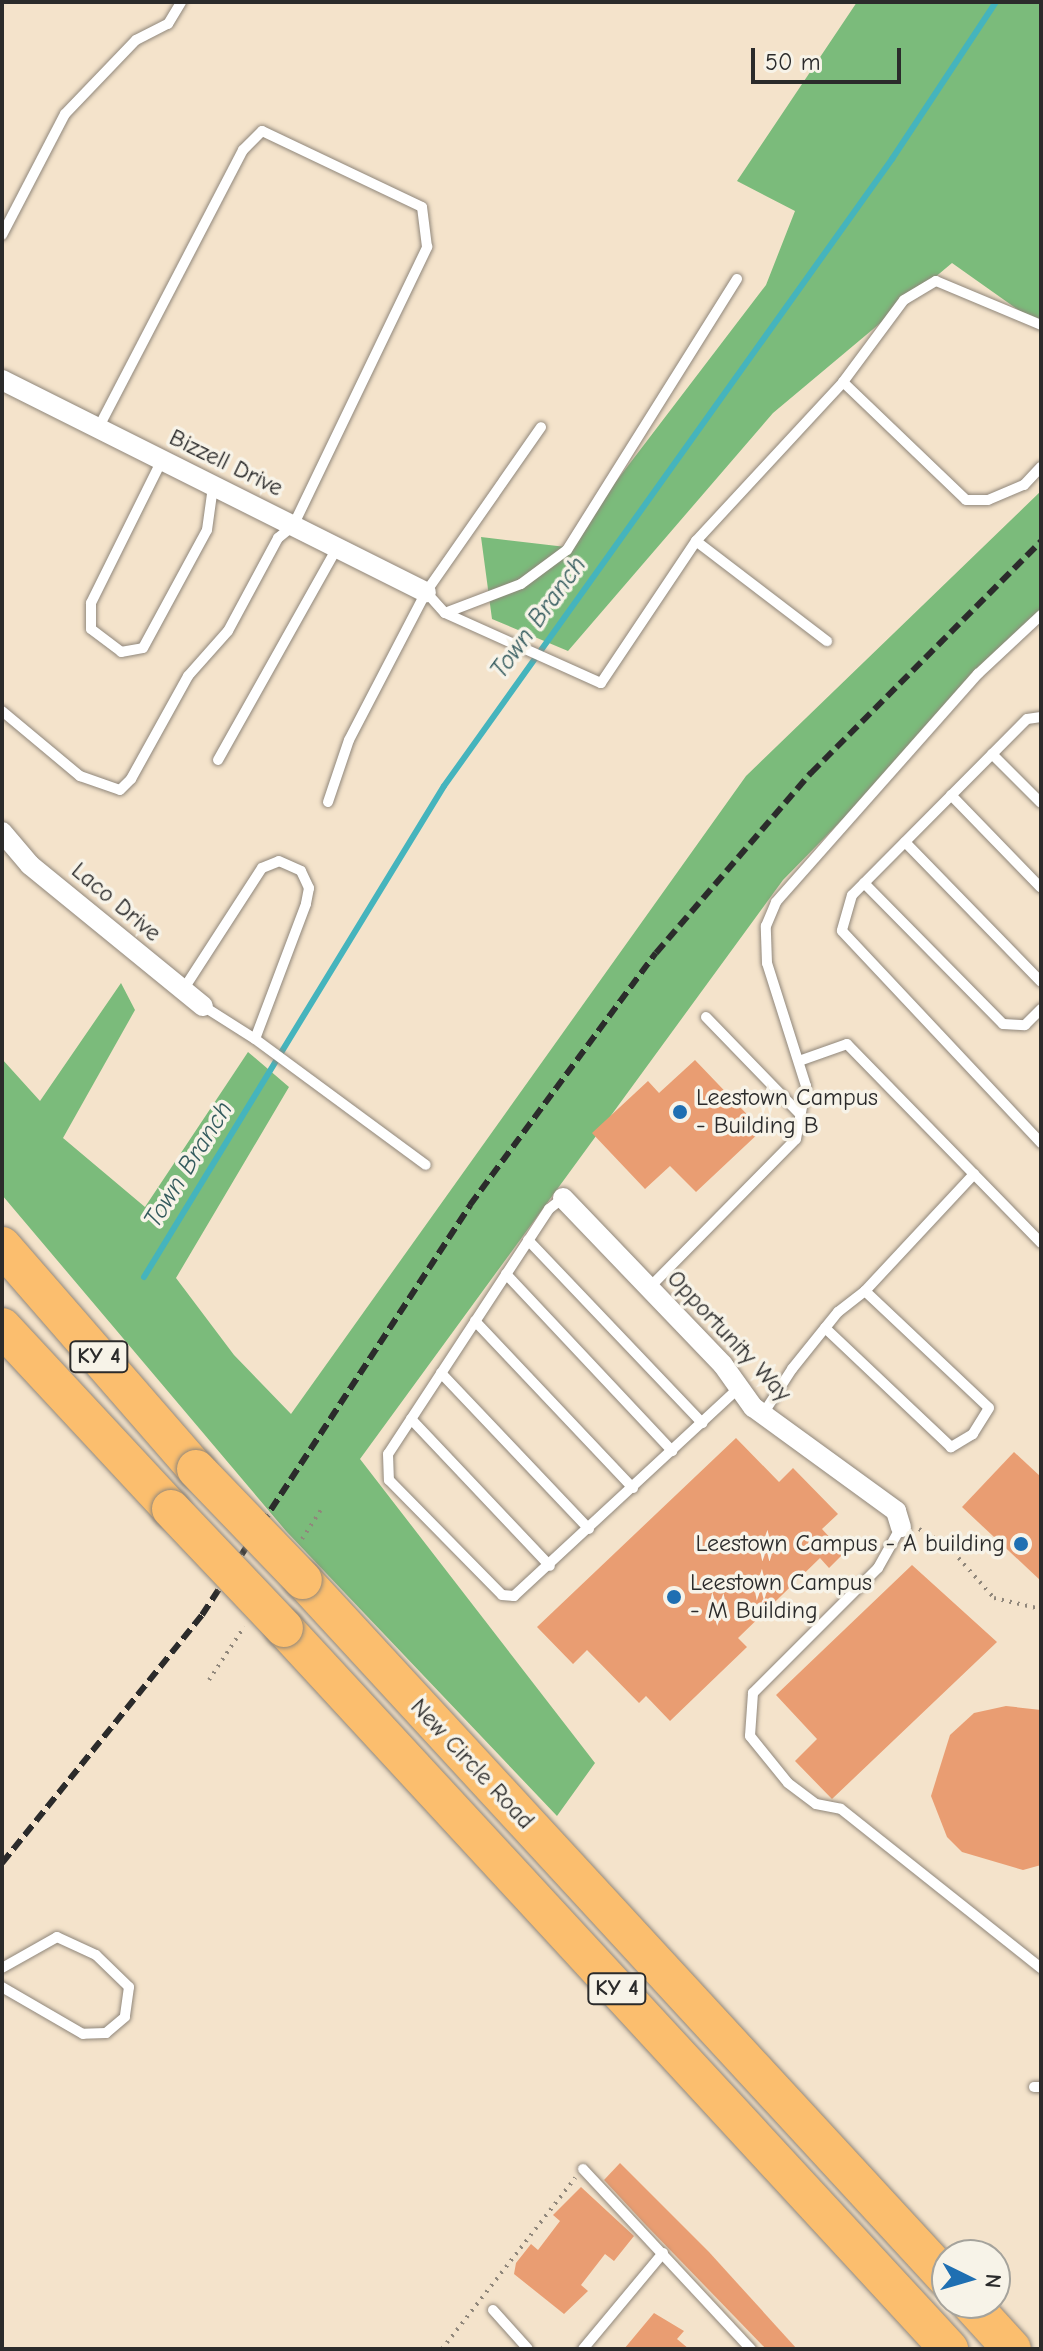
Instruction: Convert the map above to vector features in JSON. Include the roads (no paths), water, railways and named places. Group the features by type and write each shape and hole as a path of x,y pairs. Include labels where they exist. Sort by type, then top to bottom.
{"highway":[{"name":"New Circle Road","path":"2,1246 196,1469 303,1580 931,2262"},
{"name":"New Circle Road","path":"2,1327 949,2349"},
{"path":"985,2319 1012,2349"}],"street":[{"name":"Bizzell Drive","path":"2,380 426,592"},
{"name":"Laco Drive","path":"2,832 30,865 203,1006"},
{"name":"Opportunity Way","path":"563,1198 763,1414 896,1511 901,1527"}],"lane":[{"path":"2,235 65,114 136,40 168,24 181,2"},
{"path":"2,711 80,776 120,790 188,676 228,631 278,538 293,526 428,232 422,207 284,138 262,131 243,150 98,428"},
{"path":"445,613 521,584 567,550 737,279"},
{"path":"426,592 445,613 503,636 601,683 696,541 843,382 904,300 936,281 1041,325"},
{"path":"843,382 966,500 988,500 1024,485 1041,467"},
{"path":"328,802 349,740 426,592 541,427"},
{"path":"162,460 91,603 91,629 121,652 143,648 158,622 207,530 213,486"},
{"path":"696,541 827,641"},
{"path":"218,760 337,548"},
{"path":"649,1288 796,1139 806,1086 767,963 766,926 776,902 978,674 1041,615"},
{"path":"1040,1142 842,931 843,913 864,883 1027,719 1041,717"},
{"path":"992,754 1041,803"},
{"path":"951,795 1041,888"},
{"path":"905,842 1041,982"},
{"path":"183,990 262,868 279,861 301,871 309,888 306,904 255,1039"},
{"path":"864,883 1003,1024 1025,1025 1041,1009"},
{"path":"203,1006 255,1039 312,1087 426,1165"},
{"path":"706,1017 801,1115"},
{"path":"799,1061 847,1044 1041,1243"},
{"path":"1040,1142 1041,1125"},
{"path":"763,1414 825,1328 865,1291 974,1174"},
{"path":"563,1198 528,1240 388,1454 389,1480 502,1595 525,1590 739,1388"},
{"path":"528,1240 702,1423"},
{"path":"506,1274 672,1451"},
{"path":"825,1328 951,1447 973,1434 989,1408 865,1291"},
{"path":"475,1321 633,1488"},
{"path":"441,1373 589,1529"},
{"path":"411,1419 550,1566"},
{"path":"901,1527 878,1568 753,1693 750,1736 788,1783 816,1804 841,1809 1041,1968"},
{"path":"2,1968 57,1937 96,1955 129,1987 125,2017 106,2033 83,2034 2,1987"},
{"path":"583,2169 751,2349"},
{"path":"583,2349 663,2253"},
{"path":"493,2310 528,2349"}],"waterway":[{"name":"Town Branch","path":"144,1277 444,786 892,159 996,2"}],"railway":[{"path":"2,1863 202,1615 470,1205 656,953 811,773 1041,541"}],"place":[{"name":"Leestown Campus - Building B","path":"680,1112"},
{"name":"Leestown Campus - A building","path":"1021,1544"},
{"name":"Leestown Campus - M Building","path":"674,1597"}]}
